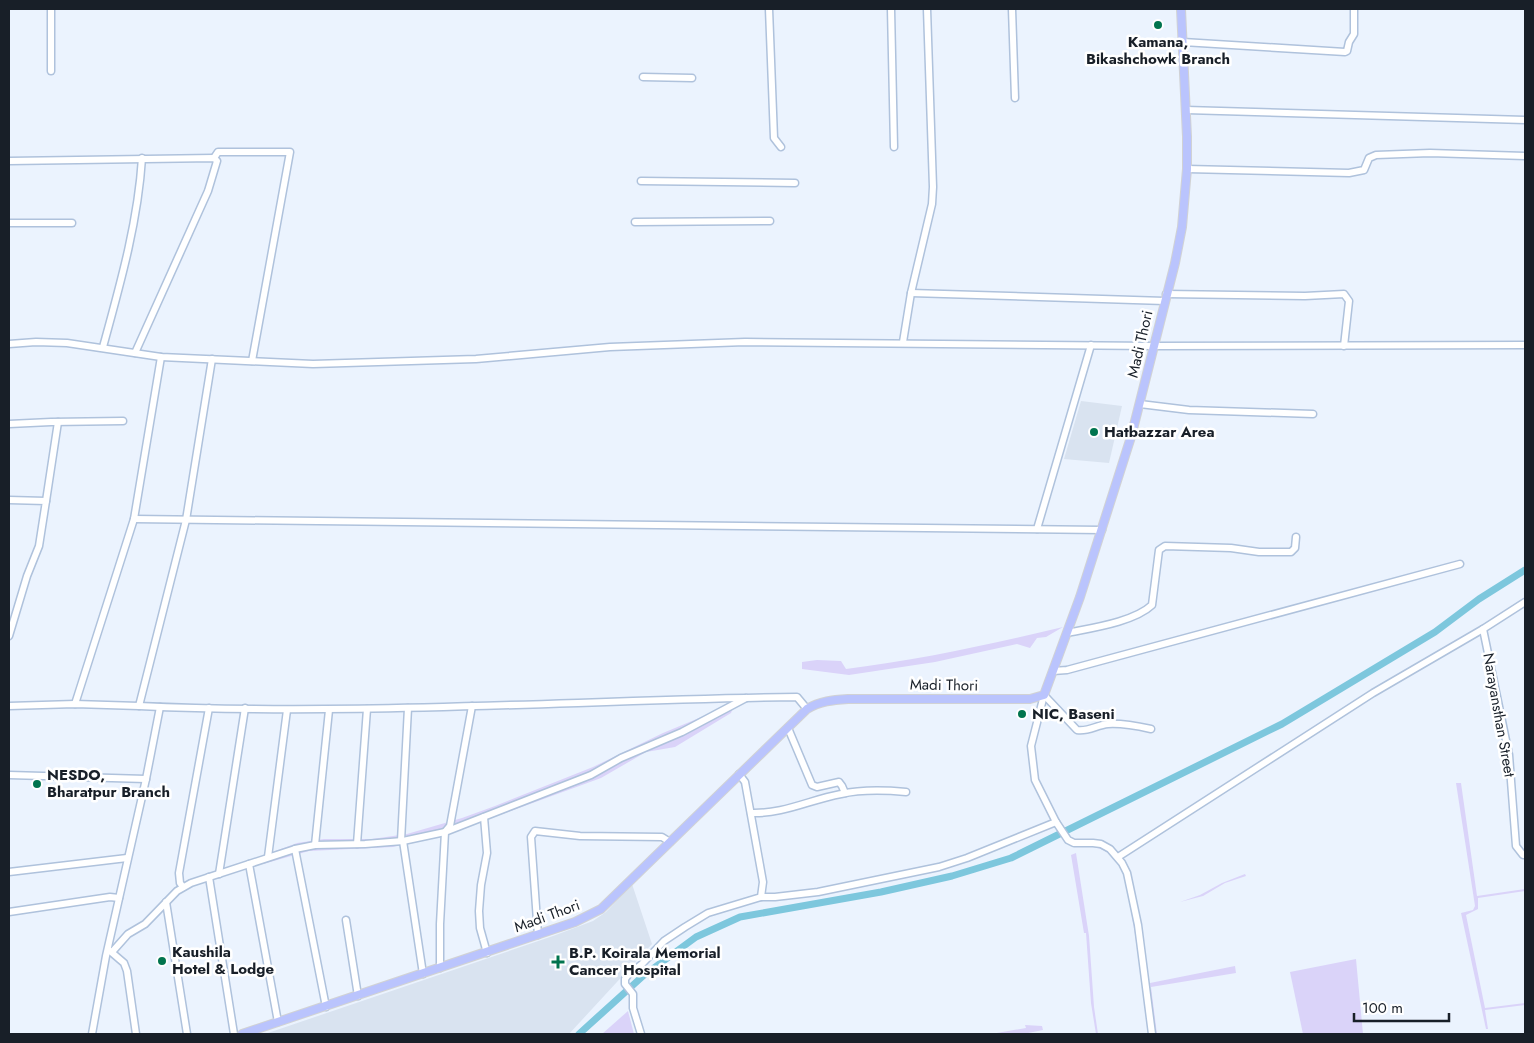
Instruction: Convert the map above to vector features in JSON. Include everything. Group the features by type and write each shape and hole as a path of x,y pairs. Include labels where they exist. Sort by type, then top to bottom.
{"main road":[{"name":"Madi Thori","path":"242,1034 576,922 601,909 807,709 821,702 848,699 1030,699 1044,695 1102,530 1131,437 1175,263 1182,227 1187,169 1182,9"}],"street":[{"path":"50,71 51,9"},
{"path":"769,9 774,139 781,147"},
{"path":"890,9 894,147"},
{"path":"902,342 932,204 927,9"},
{"path":"1012,9 1015,98"},
{"path":"1182,42 1345,52 1354,34 1354,9"},
{"path":"643,77 692,78"},
{"path":"1186,110 1525,120"},
{"path":"214,158 218,152 290,152 252,361"},
{"path":"1187,169 1349,173 1364,170 1369,158 1376,155 1430,153 1525,156"},
{"path":"103,347 133,223 142,158"},
{"path":"9,161 214,158"},
{"path":"135,353 208,191 217,161 214,158"},
{"path":"641,181 795,183"},
{"path":"635,222 770,221"},
{"path":"9,223 72,223"},
{"path":"911,294 1166,298 1344,294 1348,301 1344,346"},
{"path":"9,344 36,342 67,343 161,357 313,364 476,359 610,347 726,342 902,342 1154,346 1525,345"},
{"path":"1037,529 1091,345"},
{"path":"75,704 134,519 161,357"},
{"path":"139,706 186,520 212,359"},
{"path":"1140,404 1190,410 1313,414"},
{"path":"9,424 123,421"},
{"path":"9,636 11,619 39,546 58,422"},
{"path":"9,500 46,501"},
{"path":"134,519 1102,530"},
{"path":"1067,633 1102,626 1138,615 1152,605 1159,550 1161,547 1184,546 1231,548 1259,552 1291,552 1295,548 1296,537"},
{"path":"1053,671 1067,670 1460,564"},
{"path":"1118,857 1374,693 1525,602"},
{"name":"Narayansthan Street","path":"1483,629 1509,755 1516,846 1525,855"},
{"path":"1044,695 1033,739 1032,754 1036,780 1065,836 1071,842 1101,844 1110,849 1118,857 1127,873 1134,900 1152,1034"},
{"path":"1044,695 1077,730 1087,730 1115,724 1151,729"},
{"path":"9,706 75,704 329,710 797,697 807,709"},
{"path":"110,950 128,934 145,924 183,887 295,848 315,845 402,841 445,832 591,774 621,758 682,732 746,698"},
{"path":"440,968 440,924 445,832 450,826 472,706"},
{"path":"92,1034 127,858 146,779 160,707"},
{"path":"183,887 180,883 179,873 209,708"},
{"path":"219,874 245,708"},
{"path":"408,708 402,841 423,974"},
{"path":"357,844 367,709"},
{"path":"268,857 287,710"},
{"path":"315,845 329,710"},
{"path":"788,728 812,785 818,787 839,782 844,793"},
{"path":"739,774 745,782 763,882 761,897"},
{"path":"9,775 146,779"},
{"path":"750,813 772,813 844,793 870,790 906,792"},
{"path":"484,817 487,853 481,885 479,911 480,928 487,952"},
{"path":"640,1034 633,1008 633,994 627,988 625,979 664,941 708,913 761,897 818,892 939,867 1058,824"},
{"path":"538,935 531,837 535,831 580,836 662,837 670,842"},
{"path":"295,848 326,1007"},
{"path":"9,872 127,858"},
{"path":"249,864 278,1022"},
{"path":"209,877 234,1034"},
{"path":"9,912 110,897 119,898"},
{"path":"166,902 187,1034"},
{"path":"346,920 358,996"},
{"path":"110,950 124,963 127,971 136,1034"}],"shaded area":[{"name":"Hatbazzar Area","path":"1081,401 1122,406 1109,463 1064,459"},
{"path":"1063,627 1046,637 1037,638 1030,648 1017,644 935,662 849,675 802,669 802,662 817,660 841,661 846,669 901,661"},
{"path":"735,703 731,713 675,747 646,752 601,778 448,834 393,847 309,851 263,864 251,860 297,843 324,839 372,839 407,834 462,818 593,767 663,733"},
{"path":"1456,783 1461,783 1477,896 1525,889 1525,891 1478,898 1478,909 1466,915 1485,1008 1525,1003 1525,1005 1485,1010 1488,1029 1486,1029 1461,913 1473,910 1475,906"},
{"path":"1088,846 1101,847 1113,854 1120,863 1125,875 1135,918 1150,1034 1148,1034 1135,937 1124,877 1120,867 1111,855 1101,849"},
{"path":"1076,853 1089,936 1094,1007 1098,1034 1096,1034 1091,1003 1086,933 1084,933 1071,855"},
{"path":"1245,874 1246,876 1225,883 1203,896 1180,902 1200,895 1222,883"},
{"name":"B.P. Koirala Memorial Cancer Hospital","path":"632,884 652,944 569,1034 265,1034 593,921 606,912"},
{"path":"1356,959 1363,1034 1303,1034 1290,972"},
{"path":"1235,966 1236,973 1151,987 1157,1034 1155,1034 1150,983"},
{"path":"628,1011 634,1034 602,1034"},
{"path":"1025,1025 1042,1026 1043,1030 1028,1033 991,1034 1026,1028"}],"waterway":[{"path":"579,1034 643,976 696,937 740,917 881,892 952,876 1011,858 1282,724 1435,632 1479,599 1525,570"}],"place":[{"name":"Kamana, Bikashchowk Branch","path":"1158,25"},
{"name":"Hatbazzar Area","path":"1094,432"},
{"name":"NIC, Baseni","path":"1022,714"},
{"name":"NESDO, Bharatpur Branch","path":"37,784"},
{"name":"Kaushila Hotel & Lodge","path":"162,961"},
{"name":"B.P. Koirala Memorial Cancer Hospital","path":"558,962"}]}
